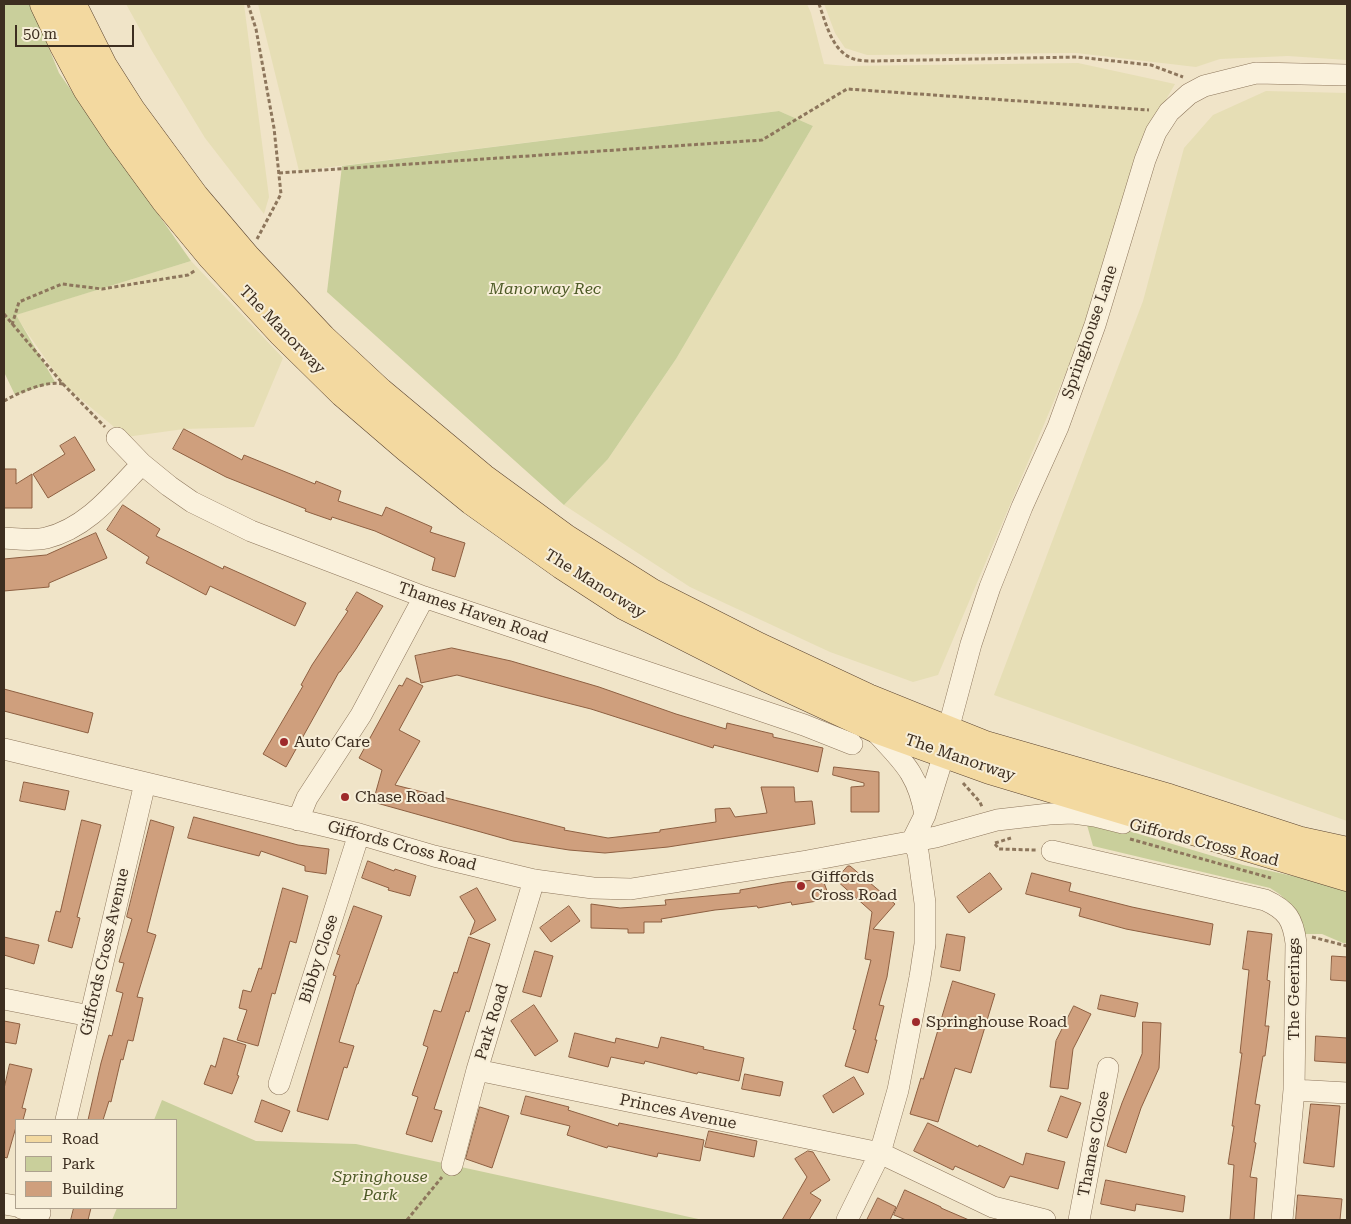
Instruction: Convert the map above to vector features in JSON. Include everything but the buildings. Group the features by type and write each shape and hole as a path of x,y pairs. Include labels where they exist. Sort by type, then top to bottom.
{"main road":[{"name":"The Manorway","path":"44,4 92,97 119,137 165,200 212,257 282,333 343,392 414,454 518,534 625,606 767,678 861,735 985,745 1169,798 1301,841 1345,868"},
{"name":"The Manorway","path":"72,4 103,66 131,110 195,197 246,257 322,338 380,392 483,478 565,538 652,593 760,648 868,698 946,742"}],"street":[{"name":"Springhouse Lane","path":"946,742 971,644 990,586 1058,427 1095,325 1145,160 1156,132 1169,112 1189,94 1204,86 1256,73 1347,75"},
{"name":"Thames Haven Road","path":"117,438 142,464 192,502 251,531 424,598 804,725 861,735"},
{"path":"4,538 24,540 46,538 78,524 95,512 142,464"},
{"path":"298,820 307,798 361,715 424,598"},
{"path":"861,735 901,758 916,779 922,796 925,815 931,827 952,833"},
{"path":"847,1220 880,1153 898,1090 920,977 924,944 925,903 918,852 912,841 925,815 946,742"},
{"name":"Giffords Cross Road","path":"4,749 359,834 434,856 534,880 593,888 631,889 808,861 952,833 998,820 1049,814 1087,815 1172,837 1345,868"},
{"name":"Giffords Cross Avenue","path":"66,1119 145,783"},
{"name":"Bibby Close","path":"279,1084 359,834"},
{"name":"The Geerings","path":"1052,851 1265,900 1279,906 1288,916 1294,927 1296,943 1294,1090 1282,1220"},
{"name":"Park Road","path":"452,1165 477,1070 534,880"},
{"path":"4,998 90,1016"},
{"name":"Thames Close","path":"1080,1220 1108,1068"},
{"name":"Princes Avenue","path":"477,1070 880,1153 993,1207 1045,1220"},
{"path":"1294,1090 1347,1093"}],"path":[{"path":"246,257 281,194 274,128 256,29 248,4"},
{"path":"819,4 829,31 838,48 854,59 874,61 1077,57 1151,66 1185,77 1204,86"},
{"path":"279,173 762,140 847,89 1169,112"},
{"path":"12,325 19,302 62,284 102,289 188,275 212,257"},
{"path":"4,314 63,384 117,438"},
{"path":"4,401 15,395 55,382 63,384"},
{"path":"968,789 980,802 984,815"},
{"path":"1123,836 1274,879"},
{"path":"1012,838 995,843 999,849 1052,851"},
{"path":"1304,935 1347,946"},
{"path":"408,1220 452,1165"}],"shaded area":[{"path":"126,4 244,4 269,197 264,214 205,138"},
{"path":"258,4 807,4 824,64 847,66 1078,63 1175,84 1141,143 1097,299 938,675 913,682 830,652 690,587 564,505 608,459 676,359 813,126 779,111 299,171"},
{"path":"824,4 1347,4 1347,60 1288,56 1220,59 1196,67 1076,53 867,55 845,48 835,33"},
{"path":"1266,91 1347,93 1347,821 994,695 1143,301 1184,148 1213,115"},
{"path":"191,261 283,358 254,427 184,429 126,437 63,384 15,315"}],"green space":[{"path":"4,4 31,4 59,73 191,261 16,315 55,382 15,395 4,372"},
{"name":"Manorway Rec","path":"779,111 813,126 676,359 608,459 564,505 327,292 342,166"},
{"path":"1085,818 1243,865 1347,888 1347,943 1322,934 1298,934 1294,913 1288,902 1270,888 1093,846"},
{"name":"Springhouse Park","path":"162,1100 256,1141 356,1144 703,1220 112,1220 117,1209 178,1209 178,1119 154,1119"}],"place":[{"name":"Auto Care","path":"284,742"},
{"name":"Chase Road","path":"345,797"},
{"name":"Giffords Cross Road","path":"801,886"},
{"name":"Springhouse Road","path":"916,1022"}]}
